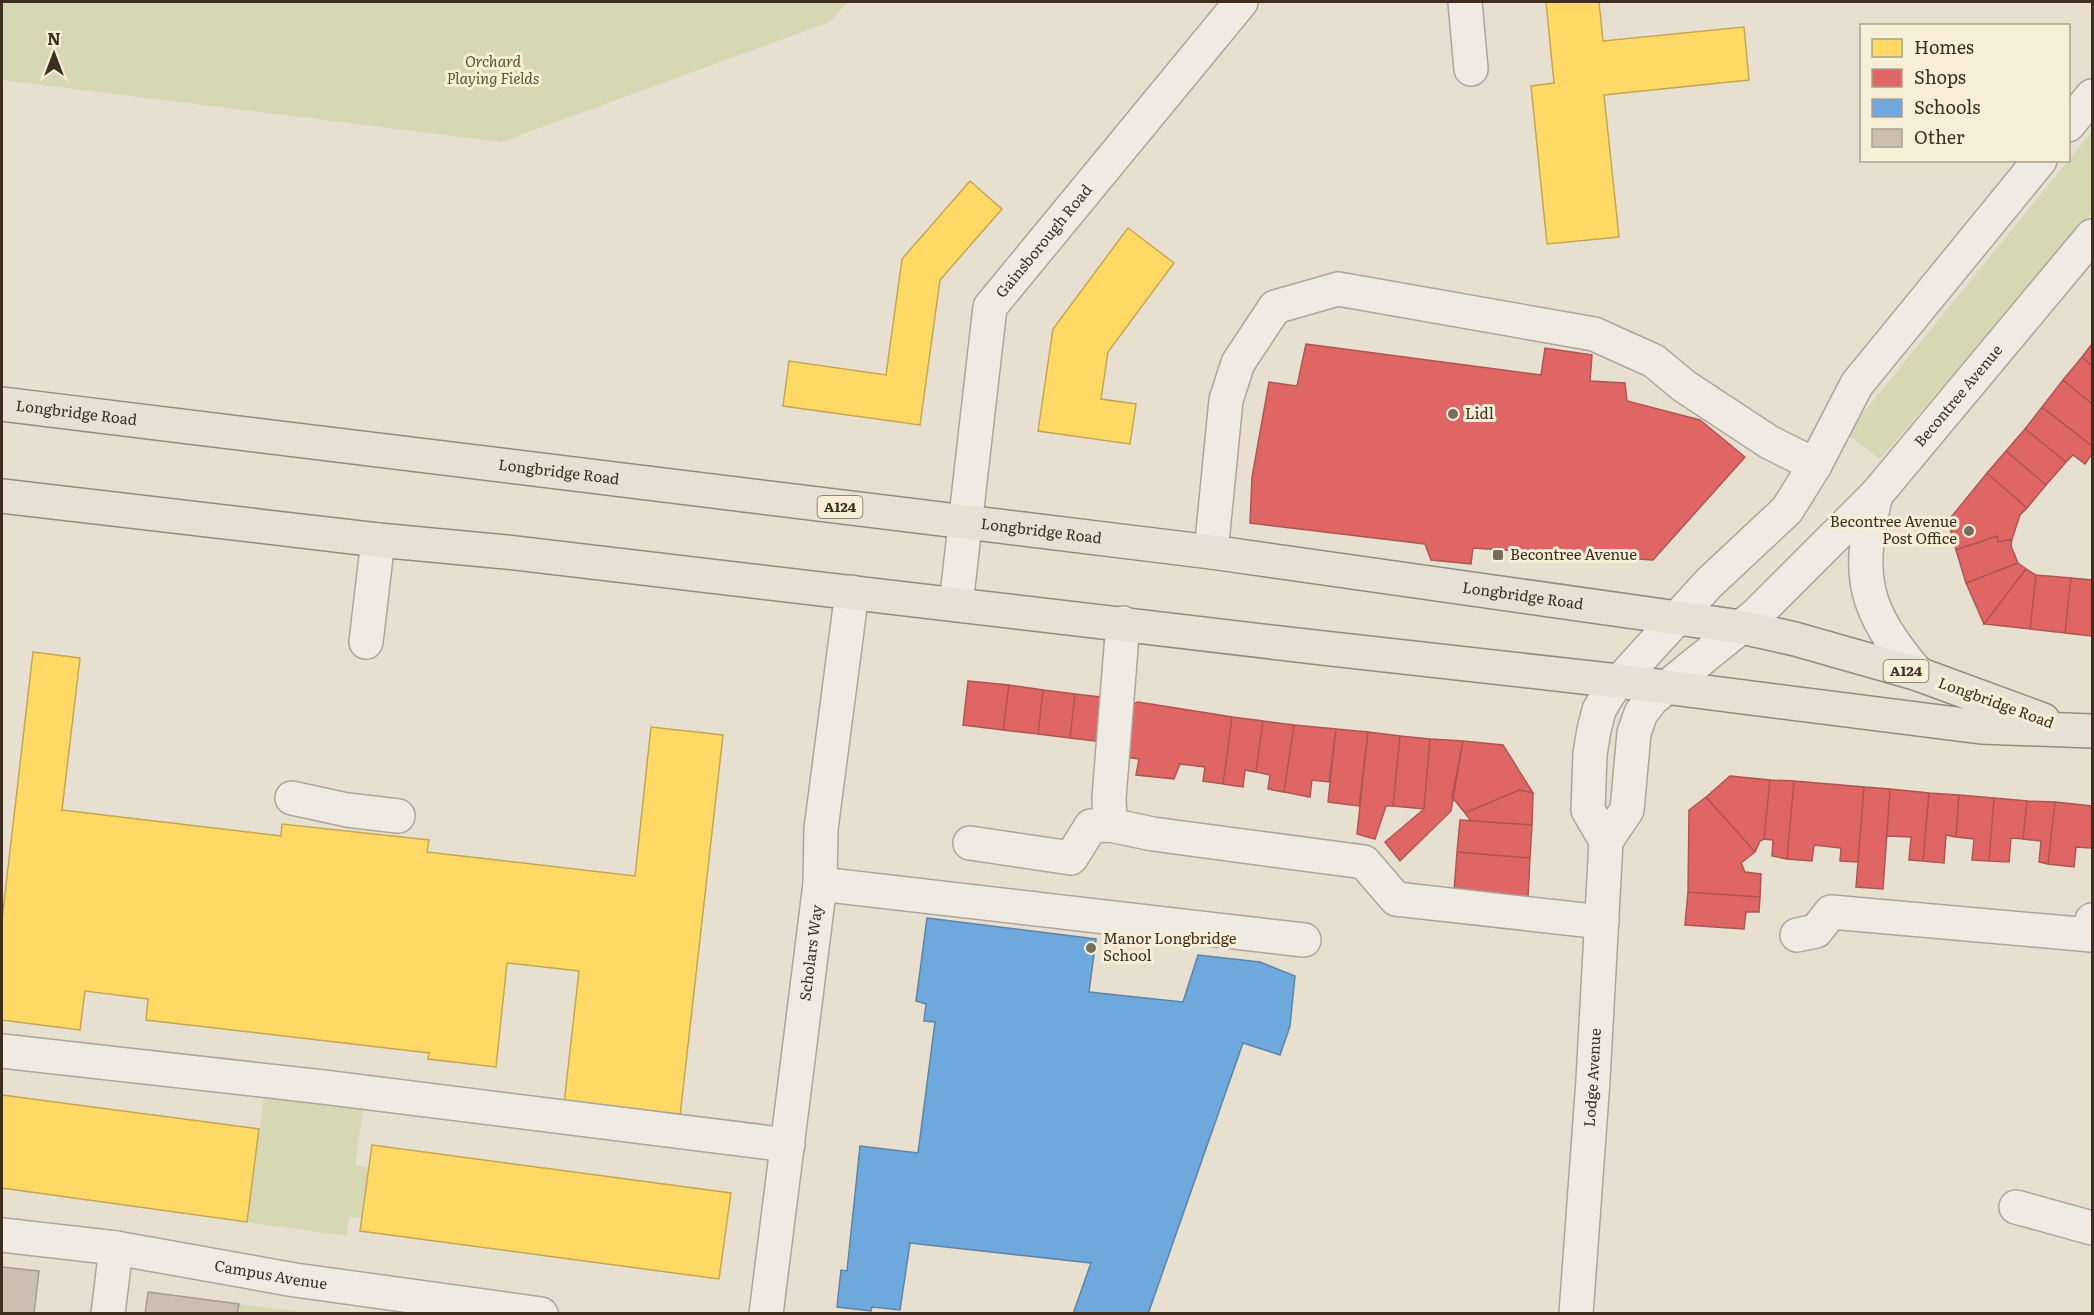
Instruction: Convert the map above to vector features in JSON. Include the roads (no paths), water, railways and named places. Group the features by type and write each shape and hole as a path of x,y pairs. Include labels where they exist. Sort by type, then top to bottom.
{"main road":[{"name":"Longbridge Road","path":"2,404 1211,552 1741,627 1795,639 1918,674 2080,730"},
{"name":"Longbridge Road","path":"2,496 1123,623 1618,681 1981,727 2080,730"}],"street":[{"name":"Gainsborough Road","path":"956,604 990,308 1241,2"},
{"path":"1465,2 1471,69"},
{"path":"2070,123 2092,96"},
{"path":"1606,841 1588,810 1590,754 1599,710 1609,693 1709,583 1787,510 1815,465 1857,384 2038,162"},
{"name":"Becontree Avenue","path":"1606,841 1627,810 1634,733 1641,713 1652,699 1741,627 1793,579 1876,495 2092,236"},
{"path":"1211,552 1226,400 1238,363 1275,308 1338,289 1594,334 1654,361 1684,386 1769,442 1815,465"},
{"path":"1876,495 1865,550 1864,574 1869,594 1890,639 1918,674"},
{"path":"366,642 378,540"},
{"name":"Scholars Way","path":"766,1314 820,884 821,830 852,592"},
{"path":"1110,825 1109,798 1123,623"},
{"path":"292,798 347,810 398,816"},
{"path":"970,843 1071,858 1091,826 1110,825 1153,834 1364,862 1395,898 1602,922"},
{"name":"Lodge Avenue","path":"1575,1314 1606,841"},
{"path":"820,884 1304,940"},
{"path":"1797,935 1816,931 1831,912 2091,935 2092,921"},
{"path":"2,1051 323,1087 788,1145"},
{"path":"2016,1207 2092,1228"},
{"name":"Campus Avenue","path":"2,1235 116,1248 470,1309 540,1314"},
{"path":"108,1314 116,1248"}],"place":[{"name":"Lidl","path":"1453,414"},
{"name":"Becontree Avenue Post Office","path":"1969,531"},
{"name":"Becontree Avenue","path":"1498,555"},
{"name":"Manor Longbridge School","path":"1091,948"}],"park label":[{"name":"Orchard Playing Fields","path":"493,70"}]}
